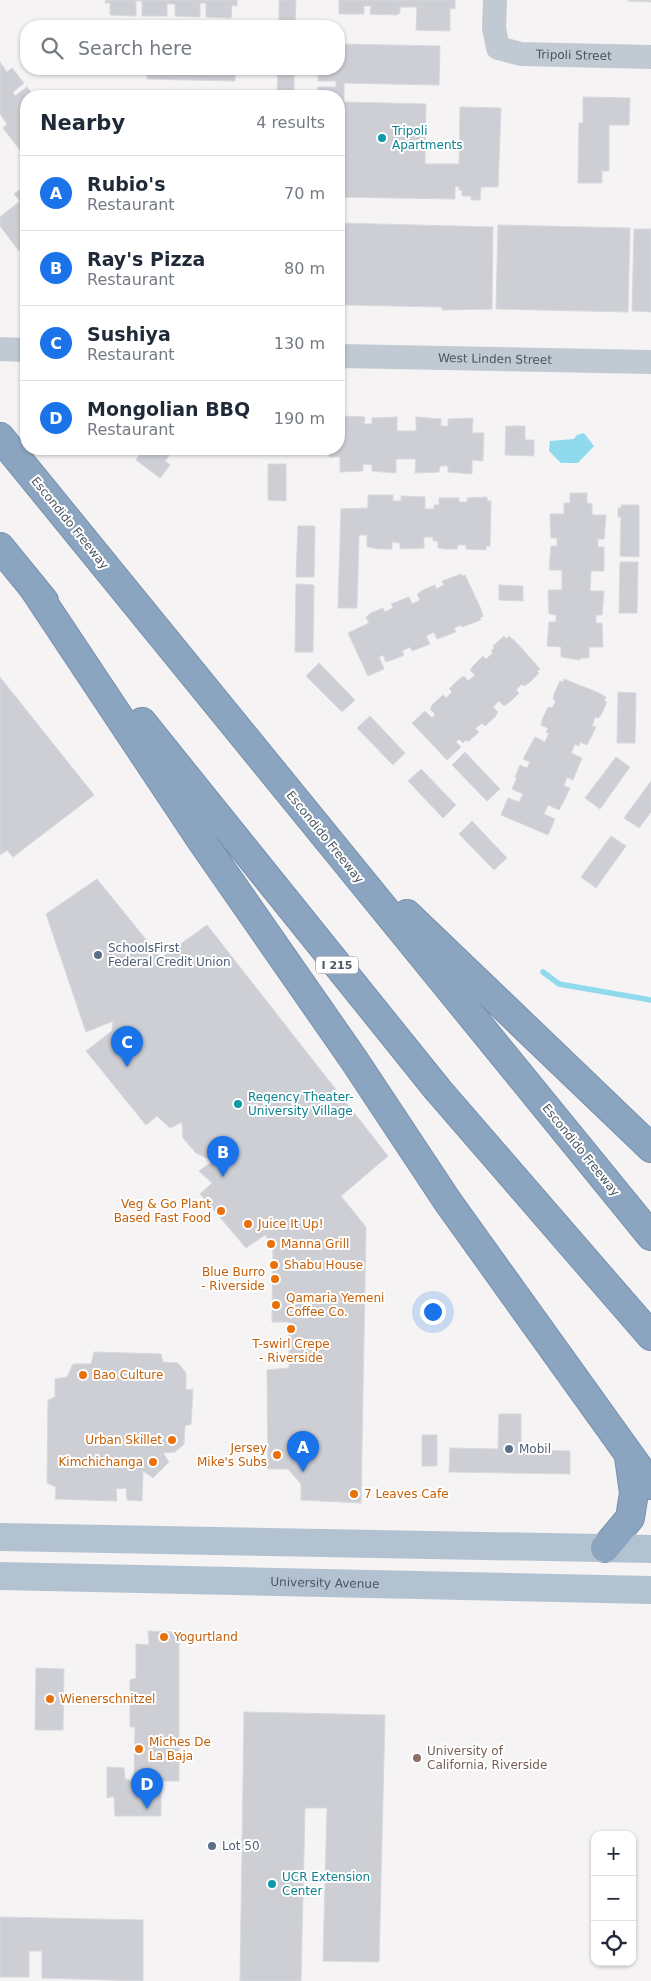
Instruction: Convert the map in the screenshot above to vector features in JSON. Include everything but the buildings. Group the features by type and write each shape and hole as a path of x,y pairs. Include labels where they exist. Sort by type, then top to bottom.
{"highway":[{"name":"Escondido Freeway","path":"0,437 651,1236"},
{"name":"I 215","path":"0,547 438,1090 651,1336"},
{"path":"32,586 202,840 354,1060 448,1202 651,1485"},
{"path":"322,834 651,1148"},
{"path":"605,1548 630,1518 634,1493 628,1454"}],"main road":[{"path":"0,1536 651,1548"},
{"name":"University Avenue","path":"0,1576 178,1578 651,1590"}],"street":[{"name":"Tripoli Street","path":"495,0 494,28 498,48 521,54 651,57"},
{"path":"0,349 20,350"},
{"name":"West Linden Street","path":"345,356 651,362"}],"water":[{"path":"584,433 594,446 578,463 561,463 549,451 550,441 574,439 577,435"}],"waterway":[{"path":"543,972 559,984 651,1000"}],"place":[{"name":"Tripoli Apartments","path":"382,138"},
{"name":"SchoolsFirst Federal Credit Union","path":"98,955"},
{"name":"Sushiya","path":"127,1067"},
{"name":"Regency Theater- University Village","path":"238,1104"},
{"name":"Ray's Pizza","path":"223,1177"},
{"name":"Veg & Go Plant Based Fast Food","path":"221,1211"},
{"name":"Juice It Up!","path":"248,1224"},
{"name":"Manna Grill","path":"271,1244"},
{"name":"Shabu House","path":"274,1265"},
{"name":"Blue Burro - Riverside","path":"275,1279"},
{"name":"Qamaria Yemeni Coffee Co.","path":"276,1305"},
{"name":"T-swirl Crepe - Riverside","path":"291,1329"},
{"name":"Bao Culture","path":"83,1375"},
{"name":"Urban Skillet","path":"172,1440"},
{"name":"Mobil","path":"509,1449"},
{"name":"Jersey Mike's Subs","path":"277,1455"},
{"name":"Kimchichanga","path":"153,1462"},
{"name":"Rubio's","path":"303,1472"},
{"name":"7 Leaves Cafe","path":"354,1494"},
{"name":"Yogurtland","path":"164,1637"},
{"name":"Wienerschnitzel","path":"50,1699"},
{"name":"Miches De La Baja","path":"139,1749"},
{"name":"University of California, Riverside","path":"417,1758"},
{"name":"Mongolian BBQ","path":"147,1809"},
{"name":"Lot 50","path":"212,1846"},
{"name":"UCR Extension Center","path":"272,1884"}]}
